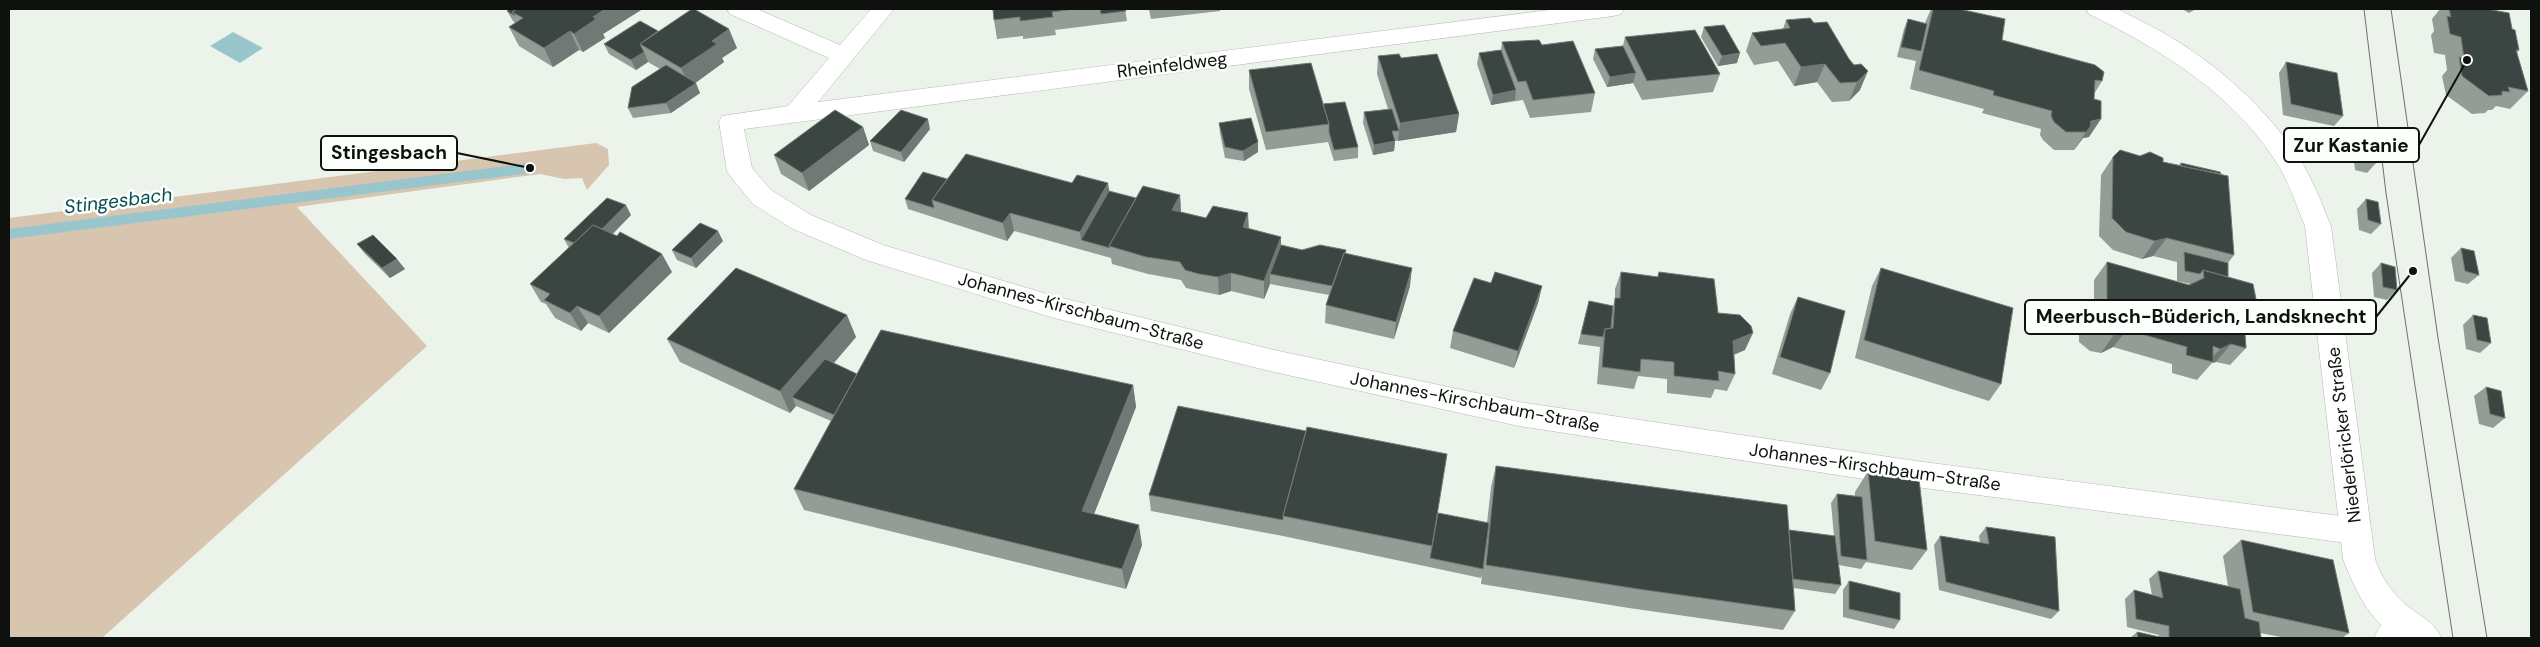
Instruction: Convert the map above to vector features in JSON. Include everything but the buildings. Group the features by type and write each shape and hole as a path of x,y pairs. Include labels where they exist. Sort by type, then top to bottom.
{"street":[{"path":"738,9 843,55"},
{"path":"797,112 883,9"},
{"name":"Rheinfeldweg","path":"731,122 797,112 1614,9"},
{"name":"Niederlöricker Straße","path":"2097,9 2156,39 2196,66 2250,114 2278,148 2301,182 2318,226 2359,559 2367,581 2406,633"},
{"name":"Johannes-Kirschbaum-Straße","path":"731,122 740,172 762,196 802,222 875,252 1054,307 1274,361 1519,414 1916,474 2355,530"}],"shaded area":[{"path":"596,143 608,149 609,165 587,190 582,178 564,179 540,174 297,207 427,346 102,638 9,638 9,218"}],"water":[{"path":"233,32 263,48 240,63 210,46"}],"waterway":[{"name":"Stingesbach","path":"9,234 530,168"}],"tram line":[{"path":"2364,9 2386,193 2453,638"},
{"path":"2391,9 2438,338 2487,638"}],"place":[{"name":"Zur Kastanie","path":"2467,60"},
{"name":"Stingesbach","path":"530,168"},
{"name":"Meerbusch-Büderich, Landsknecht","path":"2413,271"}]}
